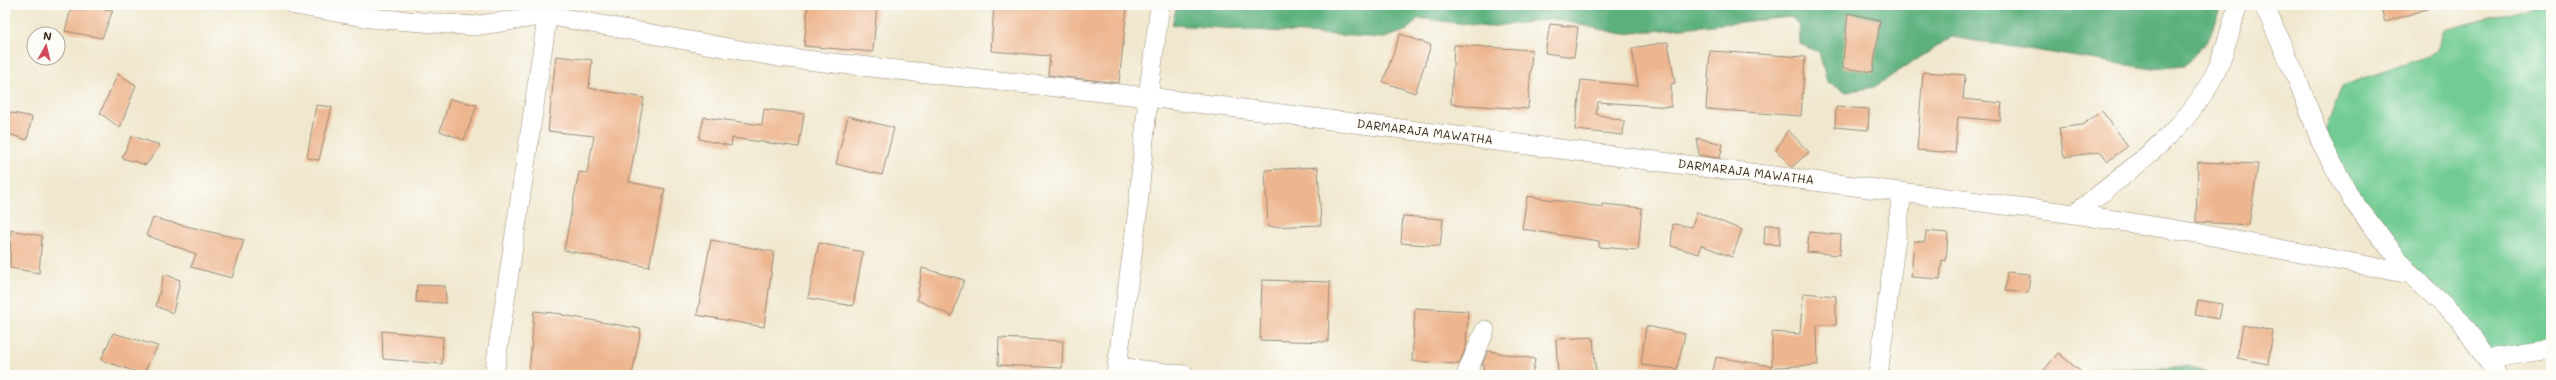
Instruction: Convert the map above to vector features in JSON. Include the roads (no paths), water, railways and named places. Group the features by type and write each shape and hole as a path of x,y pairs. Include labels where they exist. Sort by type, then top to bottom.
{"street":[{"name":"DARMARAJA MAWATHA","path":"295,5 370,18 474,26 548,10 778,57 1148,97 2075,214 2196,233 2410,274"},
{"path":"1160,5 1148,97 1137,217 1117,371 1184,375"},
{"path":"2075,214 2160,144 2189,115 2217,69 2238,5"},
{"path":"2264,5 2298,81 2321,142 2352,200 2410,274 2459,319 2494,367 2551,349"},
{"path":"494,375 548,10"},
{"path":"1878,375 1902,192"},
{"path":"1466,375 1485,330"}]}
